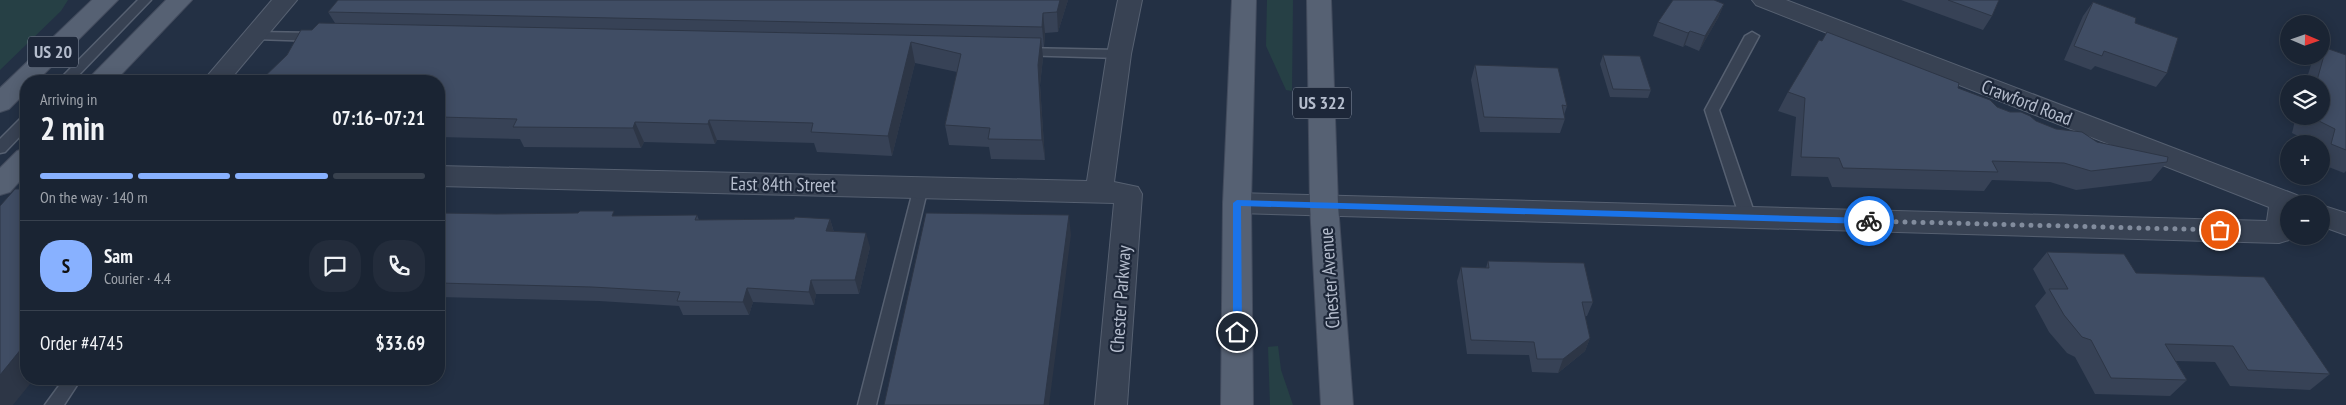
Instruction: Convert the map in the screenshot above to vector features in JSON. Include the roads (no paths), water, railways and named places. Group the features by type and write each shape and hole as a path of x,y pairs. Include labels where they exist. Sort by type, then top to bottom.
{"main road":[{"name":"US 20","path":"29,75 106,0"},
{"name":"US 20","path":"107,75 180,0"},
{"path":"1237,405 1237,203 1244,0"},
{"name":"Chester Avenue","path":"1319,0 1324,205 1338,405"},
{"name":"US 20","path":"0,103 20,84"}],"street":[{"path":"220,75 285,0"},
{"path":"1099,191 1119,54 1130,0"},
{"name":"Crawford Road","path":"1764,0 2280,199"},
{"name":"East 84th Street","path":"445,176 1099,191 1128,194"},
{"name":"Chester Parkway","path":"1111,405 1128,194"},
{"path":"1237,203 2279,232 2280,228"},
{"path":"2330,218 2346,224"}],"lane":[{"path":"71,75 145,0"},
{"path":"255,36 327,37"},
{"path":"1748,218 1712,110 1752,36"},
{"path":"1014,51 1119,54"},
{"path":"10,161 20,137"},
{"path":"867,405 921,187"},
{"path":"54,405 69,385"}]}
